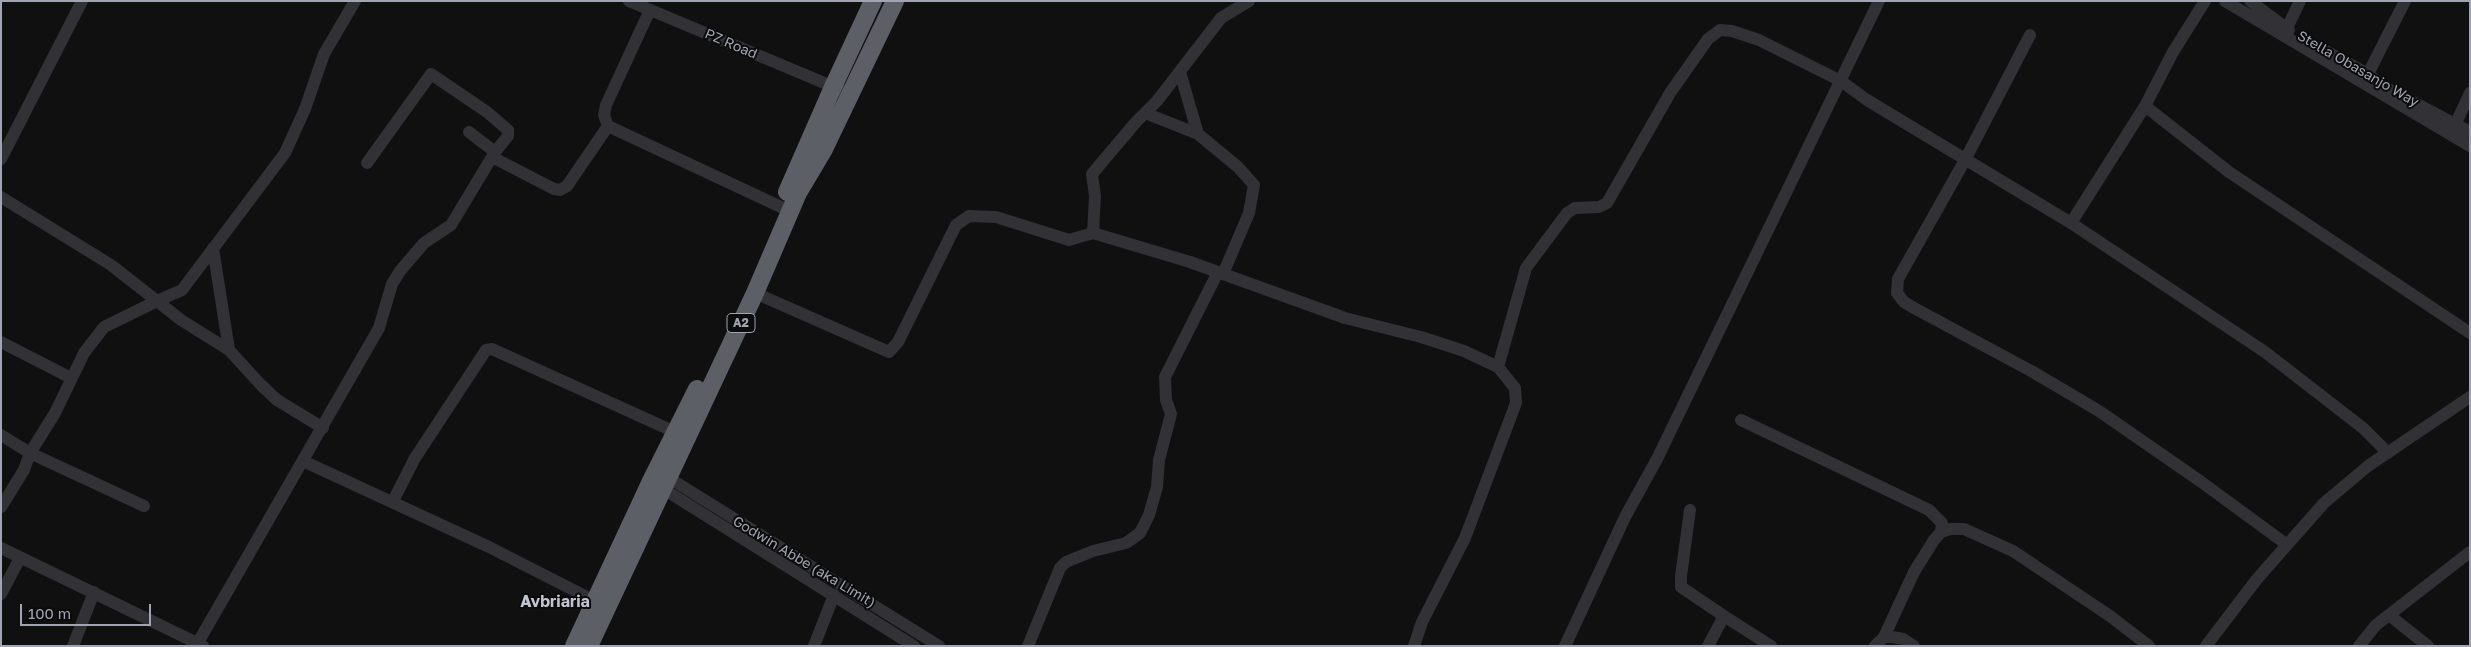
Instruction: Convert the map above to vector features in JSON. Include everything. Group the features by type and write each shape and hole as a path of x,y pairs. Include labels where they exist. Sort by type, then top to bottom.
{"highway":[{"name":"A2","path":"589,646 659,479 674,432 704,376 833,86 873,1"},
{"name":"A2","path":"574,646 595,601 755,293 798,193 823,151 895,1"}],"street":[{"path":"1,159 82,1"},
{"path":"1,507 24,470 30,453 55,413 84,353 104,327 182,290 286,153 306,109 324,54 355,1"},
{"name":"PZ Road","path":"629,1 851,95"},
{"path":"1093,233 1095,196 1092,174 1180,72 1221,18 1249,1"},
{"path":"1565,646 1626,517 1657,459 1879,1"},
{"path":"2071,223 2145,106 2173,52 2205,1"},
{"path":"2225,1 2389,93 2470,146"},
{"name":"Stella Obasanjo Way","path":"2250,1 2287,28 2368,74 2389,93 2456,123 2470,132"},
{"path":"2287,28 2300,1"},
{"path":"2368,74 2405,1"},
{"path":"650,10 606,105 604,115 608,126 780,207"},
{"path":"1498,367 1526,268 1567,213 1575,208 1599,207 1607,204 1670,93 1708,39 1720,30 1750,37 1841,81 1867,100 1964,160 2071,223 2266,352 2363,428 2388,453"},
{"path":"2030,35 1898,279 1897,293 1904,302 2033,372 2098,411 2200,480 2286,544"},
{"path":"1180,72 1198,134"},
{"path":"1,548 199,645 302,460 323,428 379,328 392,284 400,271 424,243 451,225 493,154 508,136 507,128 431,74 367,163"},
{"path":"2456,123 2470,93"},
{"path":"2145,106 2230,172 2470,334"},
{"path":"1028,646 1060,568 1066,562 1093,551 1126,543 1140,533 1149,514 1157,487 1159,460 1171,414 1166,400 1165,377 1220,273 1249,213 1254,185 1238,167 1198,134 1145,113"},
{"path":"469,132 493,154 554,189 560,190 567,186 608,126"},
{"path":"1,197 111,265 180,320 229,350 260,385 277,400 323,428"},
{"path":"755,293 889,352 898,342 956,225 969,216 996,217 1069,240 1093,233 1220,273 1345,318 1421,337 1464,351 1498,367 1515,388 1516,403 1468,530 1422,622 1414,646"},
{"path":"213,248 229,350"},
{"path":"1,342 71,378"},
{"path":"393,501 415,458 486,350 492,349 674,432"},
{"path":"2206,646 2286,544 2324,503 2388,453 2470,397"},
{"path":"1741,420 1929,510 1942,523 1942,532"},
{"path":"1,435 30,453 144,506"},
{"path":"302,460 393,501 431,522 489,547 595,601"},
{"name":"Godwin Abbe (aka Limit)","path":"659,479 914,646"},
{"name":"Godwin Abbe (aka Limit)","path":"659,479 698,497 940,646"},
{"path":"1690,510 1681,576 1682,587 1771,646"},
{"path":"1879,642 1914,572 1942,532 1950,529 1964,529 2012,551 2110,616 2149,646"},
{"path":"2359,646 2367,633 2470,552"},
{"path":"1,594 20,558"},
{"path":"73,646 94,592"},
{"path":"814,646 834,595"},
{"path":"2389,615 2428,646"},
{"path":"1708,646 1724,616"},
{"path":"1879,642 1903,639 1914,646"}],"district":[{"name":"Avbriaria","path":"555,602"}]}
